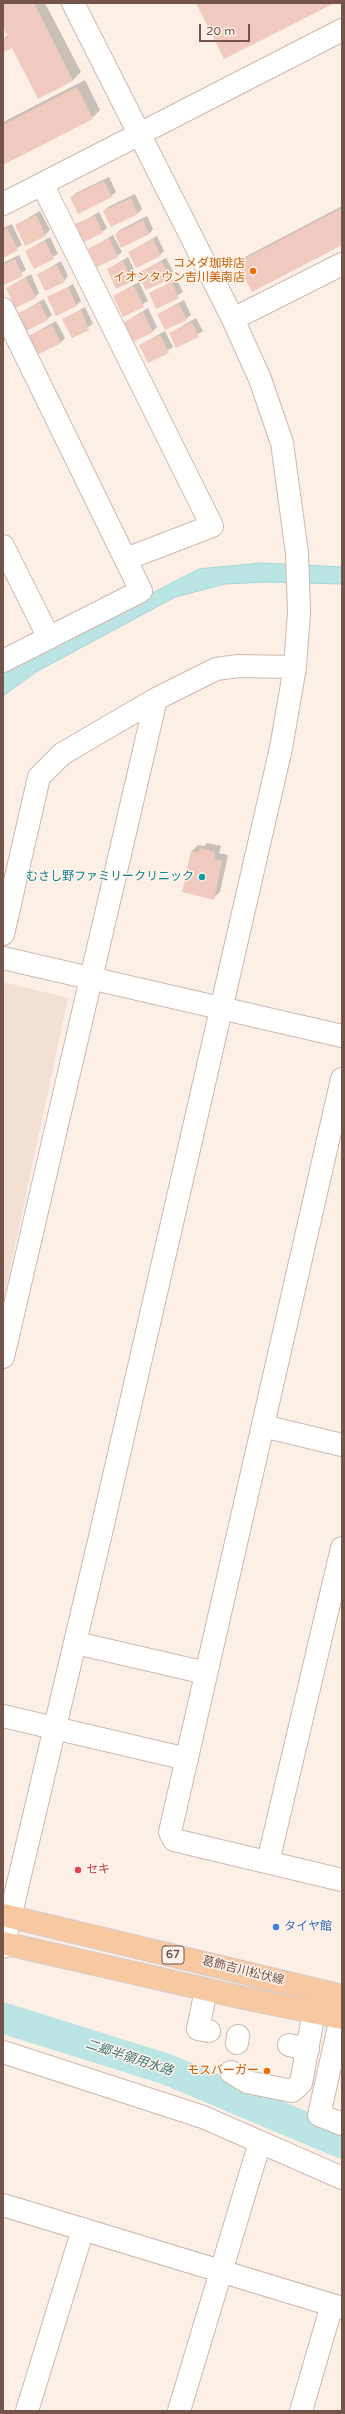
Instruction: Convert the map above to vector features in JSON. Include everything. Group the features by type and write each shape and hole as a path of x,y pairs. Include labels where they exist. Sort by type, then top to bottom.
{"main road":[{"name":"葛飾吉川松伏線","path":"7,1915 342,1996"},
{"name":"葛飾吉川松伏線","path":"3,1945 206,1990 342,2018"}],"street":[{"path":"3,1945 7,1915 76,1642 281,748 295,667 299,612 297,553 282,443 260,379 233,319 140,132 73,3"},
{"path":"3,204 140,132 342,30"},
{"path":"42,184 212,526 126,559"},
{"path":"233,319 342,264"},
{"path":"3,309 8,331 126,559 141,591 3,661"},
{"path":"3,546 49,638"},
{"path":"3,934 39,777 62,754 156,699 216,669 238,666 295,667"},
{"path":"3,1357 156,699"},
{"path":"3,958 342,1036"},
{"path":"342,1079 170,1832 174,1840 342,1880"},
{"path":"263,1426 342,1445"},
{"path":"268,1862 342,1548"},
{"path":"76,1642 206,1673"},
{"path":"3,1716 187,1759"},
{"path":"199,2029 206,1990"},
{"path":"231,2072 247,2082 292,2091 301,2082 298,2047 314,2012"},
{"path":"342,2018 319,2115 342,2124"},
{"path":"3,2052 203,2117 342,2178"},
{"path":"179,2411 260,2142"},
{"path":"3,2205 337,2306 301,2411"},
{"path":"27,2411 83,2229"}],"shaded area":[{"path":"3,982 68,998 3,1302"}],"water":[{"path":"261,563 342,567 342,584 265,582 225,584 175,597 36,672 3,696 3,670 199,569"}],"building":[{"path":"3,3 34,3 73,81 38,99 12,48 4,52 3,40 8,38 3,27"},
{"path":"196,3 335,3 224,59"},
{"path":"77,87 93,119 3,165 3,125"},
{"path":"104,181 112,197 78,214 70,197"},
{"path":"131,198 138,214 111,227 103,211"},
{"path":"342,208 342,245 252,292 237,263"},
{"path":"36,215 46,236 25,246 15,225"},
{"path":"95,216 103,233 84,242 75,224"},
{"path":"143,220 149,234 121,248 115,234"},
{"path":"7,228 18,250 3,258 3,230"},
{"path":"109,238 118,257 97,267 88,249"},
{"path":"153,239 161,256 136,268 128,252"},
{"path":"45,241 54,259 34,269 25,251"},
{"path":"15,259 23,276 4,285 3,265"},
{"path":"123,261 133,281 116,289 107,269"},
{"path":"162,261 170,279 146,290 137,273"},
{"path":"57,265 65,282 45,291 37,274"},
{"path":"26,278 36,298 15,308 6,288"},
{"path":"172,282 179,298 156,309 149,293"},
{"path":"134,286 144,307 123,317 113,296"},
{"path":"68,287 77,306 56,316 47,297"},
{"path":"40,303 48,320 26,331 18,313"},
{"path":"179,304 187,320 165,330 157,314"},
{"path":"81,310 89,330 72,338 62,319"},
{"path":"143,312 153,332 133,342 124,322"},
{"path":"192,322 199,337 176,348 169,333"},
{"path":"52,325 61,343 37,355 28,336"},
{"path":"160,335 169,353 148,363 139,345"},
{"name":"むさし野ファミリークリニック","path":"200,848 215,852 214,859 222,861 214,900 182,892 191,851 199,852"}],"waterway":[{"name":"二郷半領用水路","path":"3,2018 166,2069 342,2143"}],"place":[{"name":"コメダ珈琲店 イオンタウン吉川美南店","path":"253,271"},
{"name":"むさし野ファミリークリニック","path":"202,877"},
{"name":"セキ","path":"78,1870"},
{"name":"タイヤ館","path":"276,1927"},
{"name":"モスバーガー","path":"267,2071"}]}
